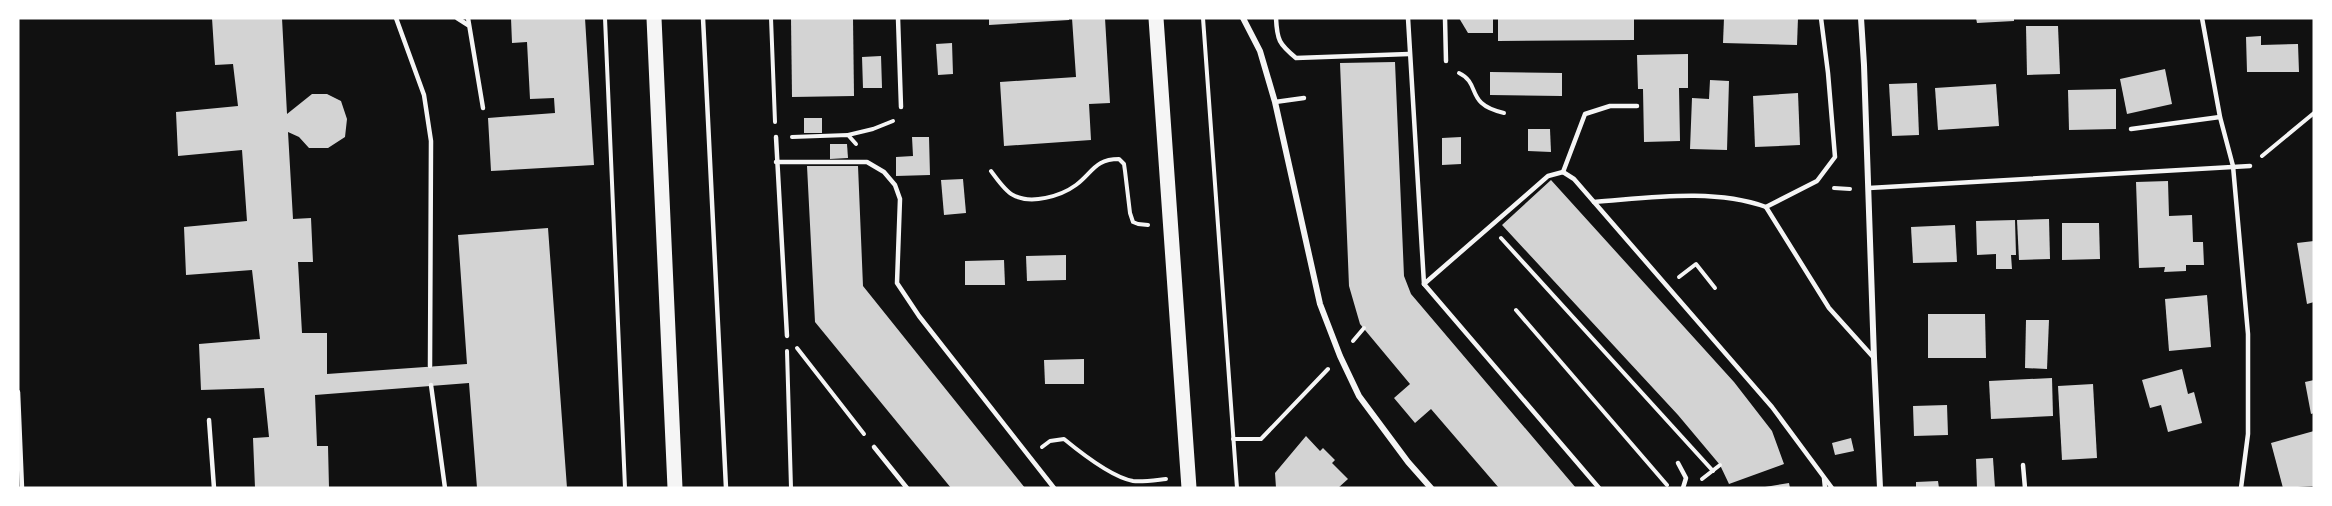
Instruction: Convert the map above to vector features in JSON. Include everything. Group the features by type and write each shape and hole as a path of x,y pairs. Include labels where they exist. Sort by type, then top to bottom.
{"main road":[{"path":"654,18 675,488"},
{"path":"1156,18 1189,488"}],"street":[{"path":"1243,18 1260,51 1275,102 1320,304 1340,356 1359,396 1408,462 1431,488"},
{"path":"1861,18 1880,488"}],"lane":[{"path":"396,18 424,95 432,141 430,366"},
{"path":"457,18 468,25"},
{"path":"468,18 483,108"},
{"path":"703,18 726,488"},
{"path":"898,18 901,108"},
{"path":"1276,18 1277,36 1281,45 1296,58 1409,54"},
{"path":"1408,18 1424,284 1599,488"},
{"path":"1445,18 1446,61"},
{"path":"1766,207 1817,181 1835,157 1821,18"},
{"path":"2202,18 2220,117 2233,166 2248,334 2248,434 2241,488"},
{"path":"1275,102 1304,98"},
{"path":"1563,172 1585,114 1610,106 1637,106"},
{"path":"2131,129 2220,117"},
{"path":"776,137 787,336"},
{"path":"776,162 867,162 895,185 900,199 897,284 919,316 1054,488"},
{"path":"1869,188 2250,166"},
{"path":"1424,284 1548,176 1563,172 1574,179 1773,407 1832,488"},
{"path":"1594,202 1682,196 1747,200 1766,207 1829,308 1874,358"},
{"path":"430,386 446,488"},
{"path":"18,392 22,488"},
{"path":"208,420 214,488"},
{"path":"874,447 907,488"},
{"path":"1678,463 1686,478 1683,488"},
{"path":"2024,465 2025,488"},
{"path":"1823,475 1825,488"}],"path":[{"path":"605,18 625,488"},
{"path":"771,18 776,137 848,135 887,124 896,119 901,108"},
{"path":"1203,18 1237,488"},
{"path":"1446,61 1456,72 1466,76 1481,104 1490,110 1504,113"},
{"path":"2250,166 2314,113"},
{"path":"848,135 867,162"},
{"path":"991,171 1012,195 1034,199 1055,196 1076,185 1094,166 1106,159 1119,159 1124,164 1133,222 1151,225"},
{"path":"1490,226 1713,471"},
{"path":"1696,264 1715,288"},
{"path":"1516,310 1669,488"},
{"path":"787,336 874,447"},
{"path":"787,336 791,488"},
{"path":"1233,439 1262,439 1340,356"},
{"path":"1050,441 1064,439 1119,477 1134,481 1171,479"}],"building":[{"path":"212,18 282,18 287,114 312,94 327,94 341,101 347,119 345,137 328,148 309,148 299,137 288,132 293,219 311,218 313,262 298,262 302,333 327,333 327,374 467,364 458,235 548,228 567,488 477,488 469,383 315,395 317,446 328,446 329,488 255,488 253,438 269,437 264,388 201,390 199,344 260,339 252,270 186,275 184,227 247,221 242,150 178,156 176,112 238,106 233,64 215,65"},
{"path":"511,18 585,18 594,165 491,171 488,118 555,113 554,98 530,99 527,42 512,43"},
{"path":"791,18 853,18 854,96 792,97"},
{"path":"989,18 1069,18 1069,20 989,25"},
{"path":"1072,18 1105,18 1110,103 1089,104 1091,140 1004,146 1000,82 1076,77"},
{"path":"1459,18 1493,18 1493,33 1468,33"},
{"path":"1498,18 1634,18 1634,40 1498,41"},
{"path":"1724,18 1798,18 1797,45 1723,43"},
{"path":"1976,18 2014,18 2014,21 1977,23"},
{"path":"2026,26 2058,26 2060,74 2027,75"},
{"path":"2261,36 2261,45 2298,44 2299,72 2247,72 2246,37"},
{"path":"952,43 953,74 938,75 936,44"},
{"path":"1688,54 1688,88 1679,88 1680,141 1644,142 1643,89 1638,89 1637,55"},
{"path":"881,56 882,88 863,88 862,57"},
{"path":"1395,62 1404,276 1411,294 1576,488 1499,488 1431,409 1415,423 1394,398 1410,384 1360,324 1349,286 1340,63"},
{"path":"2165,69 2172,104 2127,114 2120,79"},
{"path":"1490,72 1562,73 1562,96 1490,95"},
{"path":"1710,80 1729,81 1727,150 1690,149 1692,98 1709,99"},
{"path":"1917,83 1919,135 1892,136 1889,84"},
{"path":"1996,84 1999,126 1938,130 1935,88"},
{"path":"2116,89 2116,129 2069,130 2068,90"},
{"path":"1798,93 1800,145 1755,147 1753,96"},
{"path":"804,118 822,118 822,133 804,133"},
{"path":"1528,129 1550,129 1551,152 1528,151"},
{"path":"912,137 929,137 930,175 896,176 896,157 913,156"},
{"path":"1461,137 1461,164 1442,165 1442,138"},
{"path":"830,144 847,144 848,158 830,159"},
{"path":"807,166 858,166 863,286 1025,488 951,488 815,322"},
{"path":"963,179 966,213 944,215 941,180"},
{"path":"1551,180 1734,382 1772,431 1784,464 1729,484 1720,465 1678,415 1502,225"},
{"path":"2168,181 2169,216 2192,215 2193,242 2203,242 2204,265 2186,265 2186,271 2164,272 2165,267 2139,268 2136,182"},
{"path":"2049,219 2050,259 2019,260 2017,220"},
{"path":"2015,220 2016,255 2011,255 2012,269 1996,269 1996,254 1977,255 1976,221"},
{"path":"2062,223 2099,223 2100,259 2062,260"},
{"path":"1955,225 1957,262 1913,263 1911,227"},
{"path":"2314,241 2314,302 2307,304 2297,243"},
{"path":"1066,255 1066,280 1027,281 1026,256"},
{"path":"1004,260 1005,285 965,285 965,261"},
{"path":"2207,295 2211,347 2169,351 2165,299"},
{"path":"1928,314 1985,314 1986,358 1928,358"},
{"path":"2026,320 2049,320 2047,369 2025,368"},
{"path":"1084,359 1084,384 1045,384 1044,360"},
{"path":"2182,369 2188,394 2194,392 2202,423 2168,432 2161,405 2150,408 2142,380"},
{"path":"2052,378 2053,416 1991,419 1989,381"},
{"path":"2314,380 2314,413 2311,414 2305,382"},
{"path":"2093,384 2097,458 2062,460 2058,386"},
{"path":"1947,405 1948,435 1914,436 1913,406"},
{"path":"2314,431 2314,486 2283,488 2271,443"},
{"path":"1306,436 1320,451 1323,448 1335,460 1332,463 1348,479 1338,488 1276,488 1275,473"},
{"path":"1851,438 1854,451 1835,455 1832,443"},
{"path":"1993,458 1995,488 1977,488 1976,459"},
{"path":"1938,481 1939,488 1916,488 1916,482"},
{"path":"1789,483 1790,488 1765,488 1765,487"}]}
